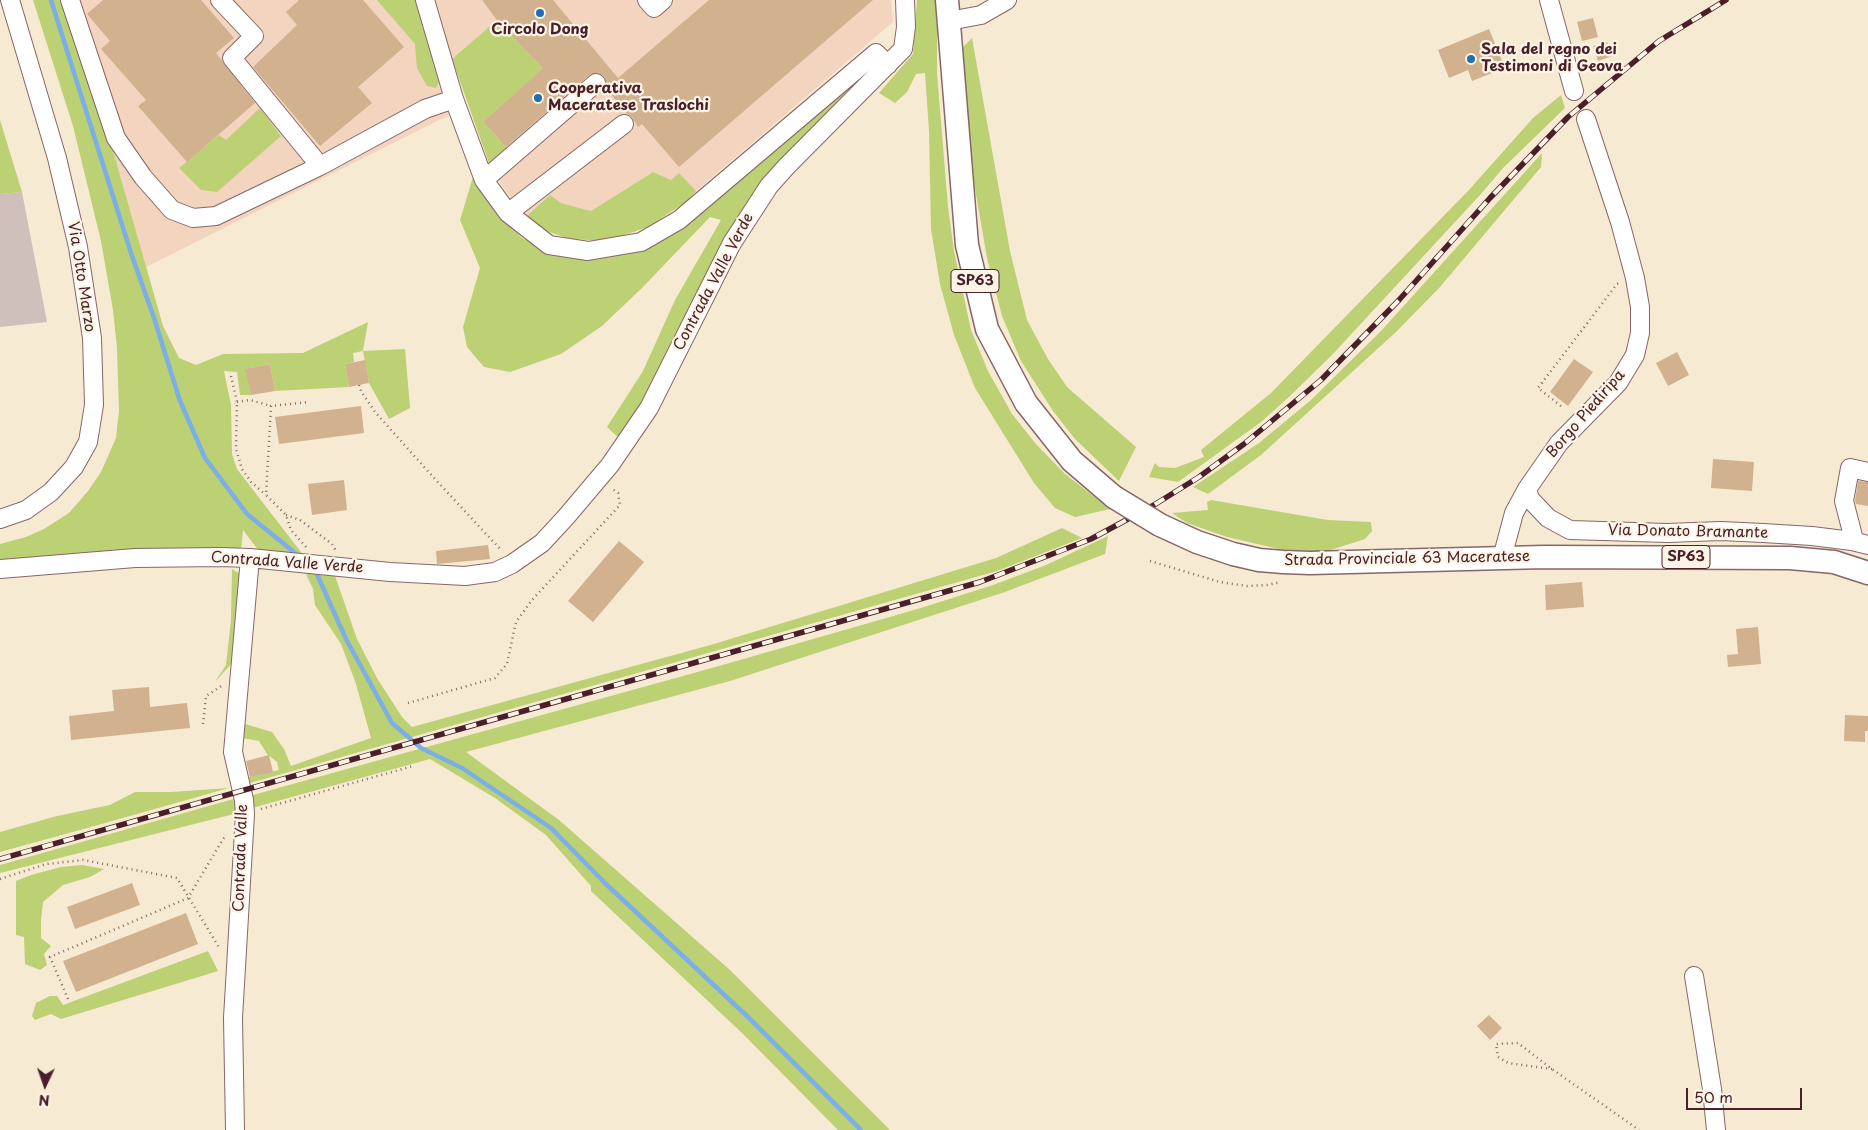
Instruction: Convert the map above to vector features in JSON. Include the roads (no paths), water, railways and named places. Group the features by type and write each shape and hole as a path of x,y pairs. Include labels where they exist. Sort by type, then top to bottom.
{"main road":[{"name":"Strada Provinciale 63 Maceratese","path":"948,10 967,245 987,329 1026,403 1072,460 1114,497 1160,525 1197,542 1259,560 1310,563 1502,558 1790,558 1834,562 1868,573"}],"street":[{"name":"Via Otto Marzo","path":"0,519 26,510 51,492 74,467 88,442 94,405 92,338 78,247 57,158 10,0"},
{"path":"70,0 116,138 144,178 172,210 193,218 216,216 320,166 425,110 454,98"},
{"path":"220,0 254,36 232,58 320,166"},
{"path":"425,0 454,98 484,180 508,213 549,245 588,251 641,242 678,220 876,53 888,65"},
{"path":"647,0 654,8 663,0"},
{"name":"Contrada Valle Verde","path":"0,569 135,558 250,558 390,572 465,576 495,572 512,564 542,543 566,517 610,465 649,408 732,243 753,208 786,167 903,49 906,27 905,0"},
{"path":"948,10 981,15 1007,0"},
{"path":"1549,0 1574,91"},
{"path":"484,180 596,83"},
{"name":"Borgo Piediripa","path":"1502,558 1514,513 1526,489 1559,443 1618,382 1635,355 1640,333 1640,307 1635,278 1620,222 1586,119"},
{"path":"508,213 624,124"},
{"path":"1860,543 1853,536 1844,501 1850,468 1868,472"},
{"name":"Via Donato Bramante","path":"1526,489 1530,500 1548,518 1570,530 1668,533 1721,531 1812,536 1860,543"},
{"name":"Contrada Valle","path":"235,1130 233,1018 245,820 244,800 233,752 250,558"},
{"path":"1694,976 1712,1089 1716,1130"}],"waterway":[{"path":"51,0 180,401 205,458 247,514 300,557"},
{"path":"315,570 346,639 392,723 421,748 462,768 551,828 606,884 748,1017 861,1130"}],"railway":[{"path":"0,859 980,582 1091,539 1154,505 1199,477 1244,444 1321,380 1399,300 1490,198 1568,117 1659,41 1726,0"}],"place":[{"name":"Circolo Dong","path":"540,13"},
{"name":"Sala del regno dei Testimoni di Geova","path":"1471,59"},
{"name":"Cooperativa Maceratese Traslochi","path":"538,98"}]}
